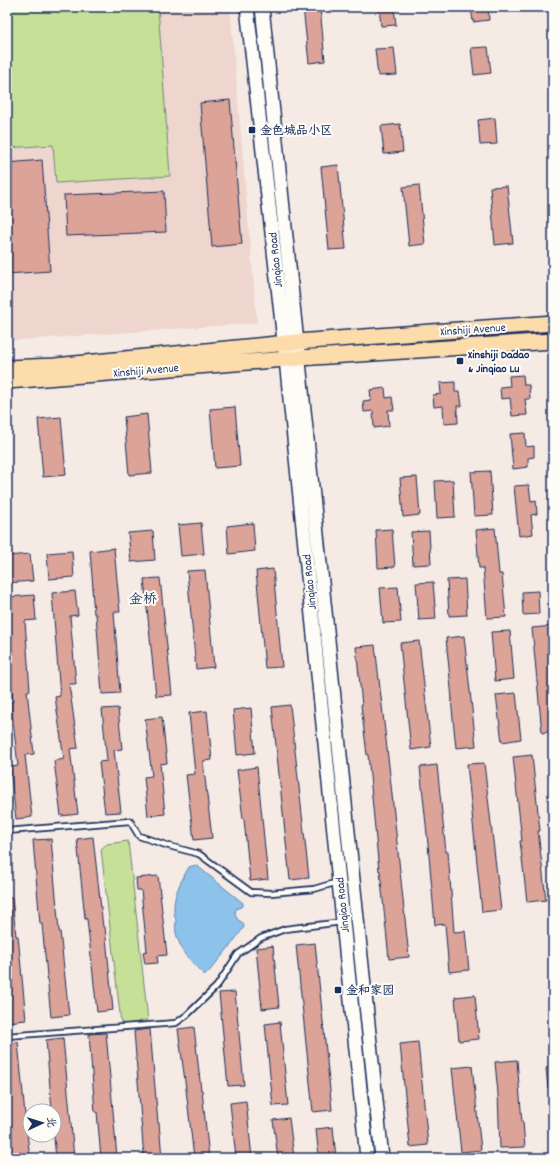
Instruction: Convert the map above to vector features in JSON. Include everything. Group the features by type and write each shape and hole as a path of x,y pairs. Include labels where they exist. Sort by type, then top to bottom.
{"main road":[{"name":"Xinshiji Avenue","path":"7,368 63,365 290,342 553,323"},
{"name":"Xinshiji Avenue","path":"7,381 292,358 553,341"}],"street":[{"name":"Jinqiao Road","path":"247,7 292,358 382,1158"},
{"name":"Jinqiao Road","path":"262,7 290,342"},
{"name":"Jinqiao Road","path":"292,358 339,882 368,1158"}],"lane":[{"path":"7,831 130,821 140,836 199,854 251,892 272,893 314,889 339,882"},
{"path":"7,1036 176,1023 187,1015 217,986 238,954 261,938 284,929 344,921"}],"shaded area":[{"path":"7,7 230,7 257,323 7,341"}],"green space":[{"path":"7,7 158,7 170,176 56,183 53,145 7,148"},
{"path":"128,841 148,1020 128,1024 121,1023 101,849 107,844"}],"water":[{"path":"196,865 243,903 243,906 236,909 235,915 238,920 243,923 244,927 207,974 203,974 194,965 180,945 176,931 176,920 174,913 176,894 180,883 189,867"}],"building":[{"path":"303,7 320,7 325,61 309,63"},
{"path":"379,7 394,7 396,25 381,26"},
{"path":"471,7 488,7 489,20 473,22"},
{"path":"488,47 491,73 474,75 471,48"},
{"path":"394,48 397,75 378,76 375,49"},
{"path":"230,100 242,244 212,247 200,103"},
{"path":"495,118 497,144 480,145 478,120"},
{"path":"400,124 403,152 384,154 381,126"},
{"path":"42,160 50,271 7,274 7,163"},
{"path":"338,165 346,249 329,250 321,167"},
{"path":"419,185 425,244 409,246 403,187"},
{"path":"507,186 513,243 495,245 490,187"},
{"path":"164,191 166,232 66,236 64,195"},
{"path":"523,375 524,385 529,385 530,399 525,399 527,415 512,416 510,398 501,399 500,387 510,386 509,376"},
{"path":"455,382 455,392 460,392 462,406 457,406 458,423 444,424 443,406 434,407 433,395 441,394 440,383"},
{"path":"385,388 386,398 392,397 394,410 388,410 389,426 374,428 373,411 364,412 363,401 371,400 370,390"},
{"path":"235,407 240,466 215,468 210,409"},
{"path":"147,414 152,473 129,475 124,417"},
{"path":"61,417 66,475 43,477 38,419"},
{"path":"525,433 526,447 534,446 534,457 528,458 528,467 513,469 510,434"},
{"path":"490,471 493,515 474,516 471,472"},
{"path":"417,477 420,515 403,517 400,478"},
{"path":"453,480 455,517 437,518 435,481"},
{"path":"529,485 531,501 536,500 537,514 531,515 533,534 519,536 514,486"},
{"path":"201,523 204,554 181,556 178,525"},
{"path":"253,523 255,551 229,554 227,526"},
{"path":"495,528 499,574 502,574 506,617 487,618 483,568 479,568 476,530"},
{"path":"392,529 395,567 378,568 376,530"},
{"path":"153,531 155,560 131,562 128,533"},
{"path":"429,531 431,564 413,565 411,532"},
{"path":"114,548 120,612 114,612 120,693 102,694 96,614 94,614 90,551"},
{"path":"72,551 74,577 49,579 47,553"},
{"path":"30,554 33,581 7,583 7,556"},
{"path":"273,569 282,667 265,668 256,571"},
{"path":"205,570 214,667 196,669 187,571"},
{"path":"160,578 172,695 156,696 144,579"},
{"path":"465,579 467,615 449,616 447,580"},
{"path":"433,582 436,619 419,620 416,583"},
{"path":"398,587 401,622 383,623 380,588"},
{"path":"75,591 78,615 70,616 76,684 69,684 78,748 70,749 78,814 61,816 54,761 64,759 55,697 60,696 52,593"},
{"path":"538,591 539,614 523,615 522,592"},
{"path":"34,595 36,620 25,621 30,691 27,691 34,754 25,755 32,817 16,819 10,767 18,766 11,702 13,702 7,632 7,626 11,626 9,597"},
{"path":"553,626 553,731 542,733 532,628"},
{"path":"510,631 514,679 495,681 491,632"},
{"path":"464,636 476,746 456,748 446,638"},
{"path":"419,641 431,747 411,750 400,643"},
{"path":"375,645 409,957 389,959 356,647"},
{"path":"516,693 521,739 502,742 496,695"},
{"path":"290,705 309,878 290,880 272,707"},
{"path":"118,708 122,749 114,750 121,812 105,813 99,762 107,761 102,709"},
{"path":"251,708 255,753 237,755 233,710"},
{"path":"207,711 212,760 203,761 212,838 194,840 186,775 195,774 189,713"},
{"path":"162,717 167,763 160,764 165,814 148,816 144,777 152,776 145,719"},
{"path":"532,755 540,831 538,831 546,900 527,902 513,757"},
{"path":"484,763 501,910 482,912 467,764"},
{"path":"437,765 446,852 448,852 454,932 465,931 469,970 449,972 445,924 435,925 420,767"},
{"path":"257,767 268,879 250,881 244,819 237,770"},
{"path":"93,837 103,927 105,927 113,1010 97,1012 87,919 85,919 77,839"},
{"path":"51,839 59,931 69,1015 51,1017 42,924 40,924 33,840"},
{"path":"158,876 167,955 157,956 158,963 145,964 143,952 147,951 141,890 137,890 136,878"},
{"path":"7,898 12,898 16,936 18,936 26,1020 8,1022 7,1011"},
{"path":"315,943 332,1110 313,1112 296,945"},
{"path":"273,946 279,1007 262,1009 256,948"},
{"path":"235,992 244,1085 228,1086 219,993"},
{"path":"475,995 479,1039 459,1041 455,997"},
{"path":"280,1022 288,1105 273,1106 265,1024"},
{"path":"194,1027 209,1158 194,1158 178,1029"},
{"path":"150,1029 162,1158 144,1158 134,1031"},
{"path":"106,1033 117,1158 101,1158 97,1112 95,1112 89,1034"},
{"path":"63,1038 74,1158 56,1158 54,1143 62,1143 62,1103 51,1103 46,1040"},
{"path":"18,1042 24,1103 22,1103 22,1143 28,1143 30,1158 12,1158 7,1113 7,1043"},
{"path":"418,1042 428,1145 410,1147 400,1044"},
{"path":"517,1060 525,1147 500,1148 495,1062"},
{"path":"472,1066 481,1150 461,1152 452,1068"},
{"path":"553,1067 553,1087 548,1088 546,1068"},
{"path":"246,1101 252,1158 236,1158 230,1103"},
{"path":"289,1118 294,1158 278,1158 273,1120"},
{"path":"333,1127 336,1158 319,1158 316,1129"}],"place":[{"name":"金色城品小区","path":"252,130"},
{"name":"Xinshiji Dadao & Jinqiao Lu","path":"460,361"},
{"name":"金和家园","path":"338,990"}],"district":[{"name":"金桥","path":"143,598"}]}
